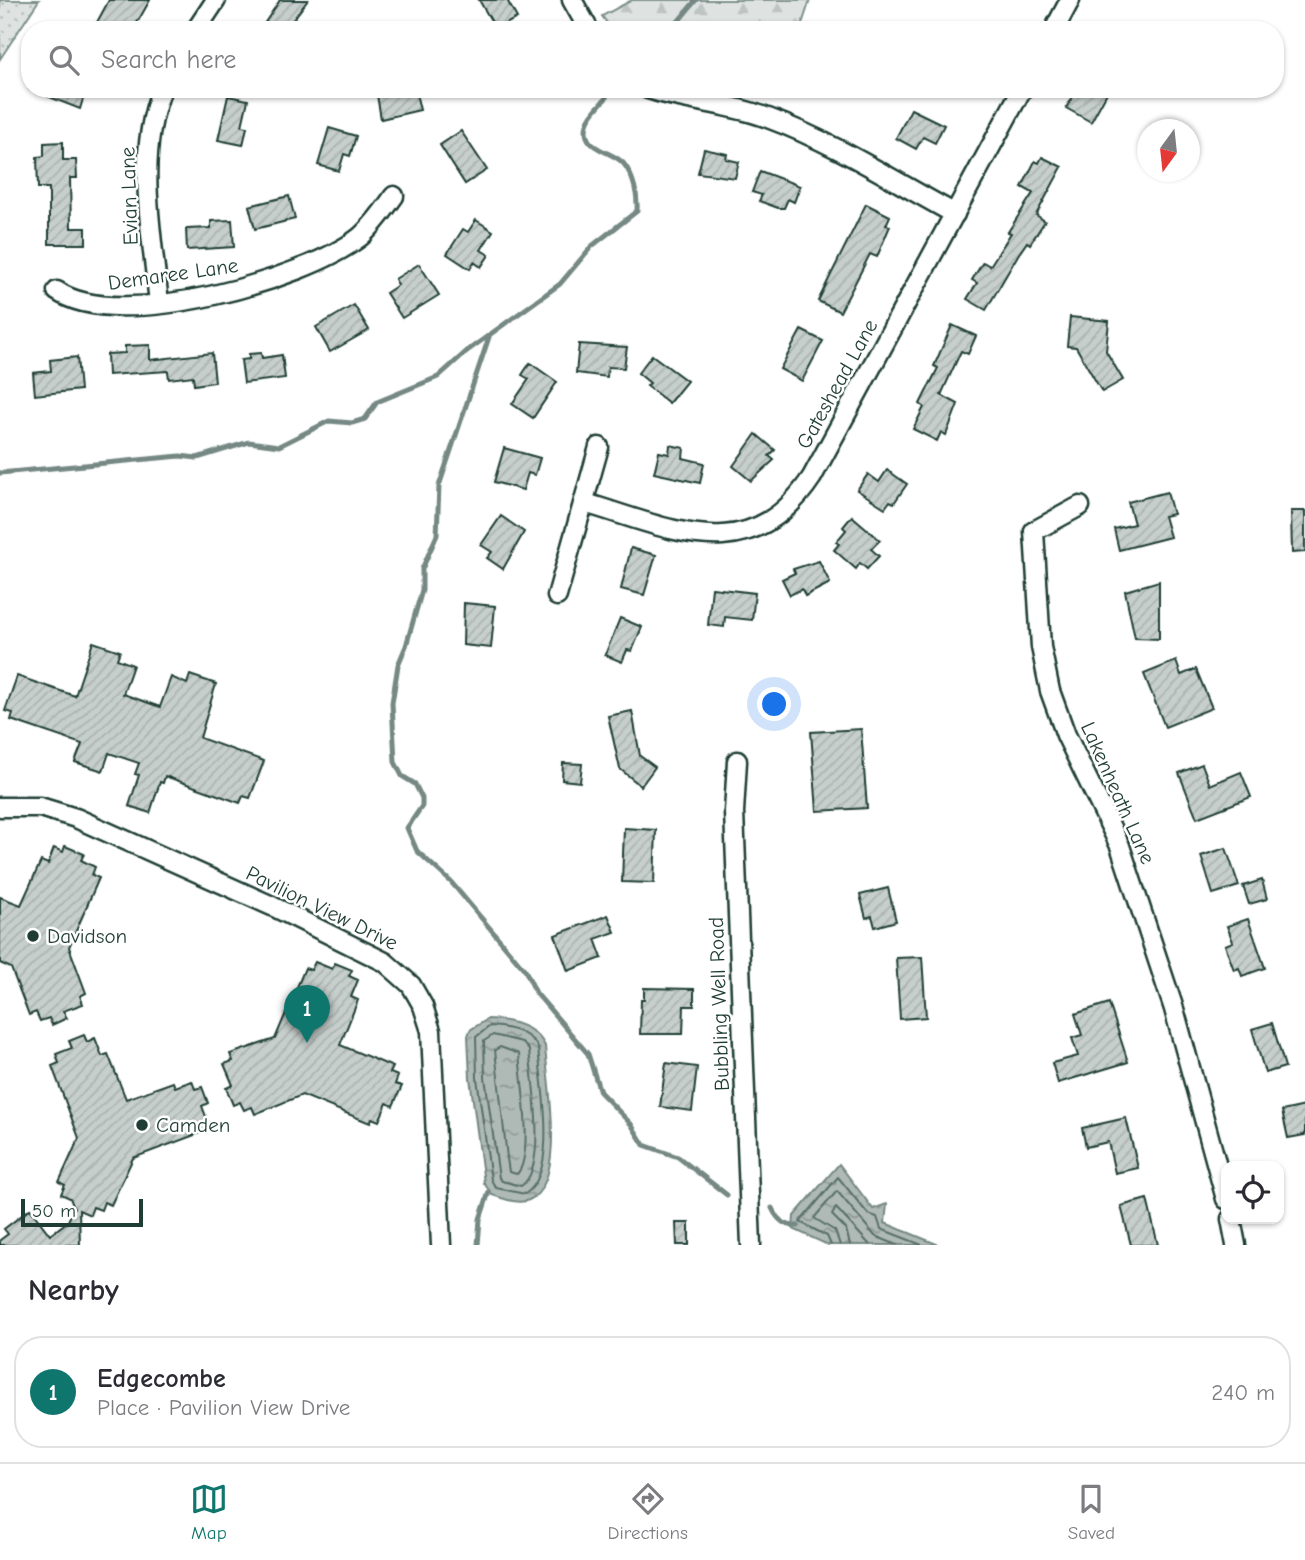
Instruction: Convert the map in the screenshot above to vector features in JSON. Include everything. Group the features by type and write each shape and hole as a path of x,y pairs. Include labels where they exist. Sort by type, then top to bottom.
{"street":[{"path":"202,21 216,0"},
{"path":"572,0 584,21"},
{"path":"1059,21 1070,0"},
{"name":"Evian Lane","path":"159,98 153,117 148,158 159,303"},
{"path":"679,98 736,107 767,117 800,131 955,214"},
{"name":"Gateshead Lane","path":"585,503 697,535 722,536 749,531 778,517 799,496 812,477 1017,98"},
{"name":"Demaree Lane","path":"57,292 76,303 91,306 159,303 217,296 296,271 359,238 376,221 394,196"},
{"path":"556,596 599,447"},
{"name":"Lakenheath Lane","path":"1080,506 1034,531 1043,663 1066,735 1120,846 1174,1009 1221,1181"},
{"name":"Bubbling Well Road","path":"737,761 734,812 751,1245"},
{"name":"Pavilion View Drive","path":"0,807 40,807 76,818 338,937 386,962 404,977 423,1006 431,1031 441,1245"},
{"path":"1232,1224 1237,1245"}],"green space":[{"path":"0,0 39,0 25,21 21,21 21,27 0,59"},
{"path":"632,0 810,0 803,21 606,21 602,16"}],"water":[{"path":"488,1019 528,1028 545,1046 552,1129 548,1174 541,1190 529,1200 520,1202 492,1195 484,1183 470,1078 468,1036 470,1030"},
{"path":"839,1164 873,1209 887,1204 885,1223 939,1245 828,1245 793,1229 794,1216"}],"building":[{"path":"109,0 150,0 138,21 98,21"},
{"path":"280,0 308,0 292,21 266,21"},
{"path":"479,0 507,0 517,18 511,21 491,21"},
{"path":"52,98 83,98 80,109"},
{"path":"228,98 248,100 242,126 247,127 243,145 218,140"},
{"path":"378,98 417,98 420,110 381,119"},
{"path":"1072,98 1104,98 1091,122 1066,108"},
{"path":"911,109 944,125 935,143 923,137 916,149 896,138"},
{"path":"329,128 356,136 350,156 344,154 339,171 318,165"},
{"path":"461,131 487,170 465,184 440,145"},
{"path":"63,142 63,160 76,160 77,178 70,178 71,228 86,228 86,244 49,244 49,188 38,188 37,157 44,156 44,143"},
{"path":"704,149 727,154 726,159 739,162 735,178 698,173"},
{"path":"1042,157 1062,167 1036,215 1045,221 1030,244 1027,242 1018,255 986,310 967,299 977,283 972,280 983,262 990,266 1011,233 1008,232 1033,193 1022,187 1035,161 1039,163"},
{"path":"760,171 800,186 794,202 788,199 784,208 778,208 759,201 762,195 752,192"},
{"path":"289,196 295,219 255,229 249,206"},
{"path":"866,204 890,216 886,225 890,226 877,257 870,254 840,312 818,301"},
{"path":"232,220 234,247 187,250 186,229 211,228 211,221"},
{"path":"476,220 493,231 481,250 489,255 481,267 474,262 470,269 447,254 463,229 468,232"},
{"path":"419,264 439,295 402,318 386,293 398,285 395,279"},
{"path":"354,305 369,330 330,352 316,327"},
{"path":"1070,317 1109,321 1106,351 1123,380 1102,392 1076,347 1067,346"},
{"path":"952,325 976,336 968,354 961,351 941,395 958,404 946,435 941,432 937,441 913,429 924,407 920,404 938,368 934,366"},
{"path":"801,330 823,341 802,381 780,369"},
{"path":"579,344 627,347 624,368 608,367 607,377 576,373"},
{"path":"150,345 150,360 212,353 215,382 194,385 193,376 169,379 168,371 108,375 107,354 125,353 125,346"},
{"path":"261,353 262,358 282,355 285,378 244,383 241,360 249,359 249,354"},
{"path":"652,355 687,381 669,403 647,386 650,383 638,373"},
{"path":"77,357 80,390 35,395 33,373 51,371 50,360"},
{"path":"530,363 557,382 533,418 512,404 529,379 522,375"},
{"path":"756,434 775,450 769,456 774,460 751,481 733,466"},
{"path":"670,445 684,448 683,458 704,463 700,483 654,473 659,452 669,454"},
{"path":"504,448 540,458 535,475 528,473 523,490 494,482"},
{"path":"887,470 907,484 894,503 890,501 885,508 857,490 868,474 879,482"},
{"path":"1167,492 1173,514 1164,516 1170,537 1119,550 1114,529 1134,524 1128,502"},
{"path":"1291,511 1305,511 1305,552 1292,553"},
{"path":"501,516 524,532 503,569 487,558 492,552 481,545"},
{"path":"852,516 880,540 871,549 879,556 867,569 860,563 856,569 834,550 839,544 836,542 846,530 843,527"},
{"path":"631,548 656,555 644,595 621,589"},
{"path":"819,561 830,583 805,596 802,589 790,595 782,579 795,573 793,569"},
{"path":"1159,581 1159,639 1135,638 1125,591"},
{"path":"712,588 755,593 752,620 725,617 724,627 708,625"},
{"path":"464,603 495,606 491,648 463,645"},
{"path":"620,618 642,627 632,651 627,650 622,662 605,655"},
{"path":"93,642 120,651 117,659 133,665 123,694 160,707 171,677 187,684 190,675 216,684 200,738 264,761 250,798 243,796 240,803 165,776 163,783 160,782 150,813 129,806 139,775 135,774 139,763 109,753 103,771 75,762 82,744 11,720 13,713 5,711 17,676 75,696"},
{"path":"1176,661 1181,675 1196,669 1212,708 1165,727 1144,674"},
{"path":"632,711 640,756 655,767 641,786 620,769 608,716"},
{"path":"861,729 867,808 817,811 811,732"},
{"path":"563,763 582,764 580,782 562,780"},
{"path":"1202,764 1210,785 1241,772 1251,797 1197,818 1179,773"},
{"path":"624,828 656,830 654,883 622,882"},
{"name":"Davidson","path":"65,846 84,854 81,860 95,867 92,875 99,878 69,947 86,993 80,996 83,1004 63,1011 67,1018 52,1025 49,1018 40,1021 36,1012 29,1015 11,968 0,963 0,897 21,905 41,861 48,864 54,848 63,852"},
{"path":"1226,848 1239,886 1213,894 1201,856"},
{"path":"1262,880 1267,899 1249,904 1243,886"},
{"path":"888,888 896,921 875,927 872,916 866,918 860,895"},
{"path":"608,915 615,932 595,939 602,958 568,971 555,935"},
{"path":"1248,919 1265,968 1242,976 1239,968 1234,970 1225,945 1233,942 1227,926"},
{"path":"922,957 926,1017 900,1019 896,958"},
{"path":"315,962 332,969 335,963 352,970 349,976 358,980 351,997 358,1000 340,1045 393,1067 390,1073 398,1076 395,1084 402,1086 393,1106 387,1103 379,1121 372,1118 370,1123 302,1095 255,1114 252,1107 244,1110 240,1102 233,1105 226,1088 233,1085 224,1064 233,1061 230,1054 275,1039 305,968 311,970"},
{"path":"644,988 694,989 694,1006 684,1006 683,1034 640,1034"},
{"path":"1109,1003 1128,1062 1058,1083 1052,1063 1078,1056 1072,1038 1082,1035 1075,1014"},
{"path":"1272,1023 1285,1067 1265,1073 1252,1029"},
{"name":"Camden","path":"84,1035 87,1042 95,1038 102,1056 108,1054 126,1099 173,1082 175,1087 192,1081 195,1089 202,1087 208,1103 202,1106 208,1122 201,1125 203,1132 133,1158 111,1205 104,1202 101,1210 93,1207 90,1215 79,1210 80,1245 0,1245 0,1240 8,1234 4,1229 30,1209 50,1235 68,1221 74,1208 70,1198 61,1194 65,1185 59,1182 79,1138 52,1066 59,1063 56,1054 72,1048 69,1041"},
{"path":"666,1063 697,1067 692,1111 660,1107"},
{"path":"1305,1106 1305,1135 1288,1138 1282,1111"},
{"path":"1126,1118 1138,1168 1115,1173 1108,1142 1086,1147 1082,1128"},
{"path":"1147,1199 1158,1245 1131,1245 1121,1206"},
{"path":"676,1223 689,1223 689,1245 677,1245"}],"waterway":[{"path":"678,21 696,0"},
{"path":"0,473 180,456 197,458 249,442 279,446 329,421 352,423 365,419 377,402 438,377 467,351 560,284 592,246 637,211 635,187 624,164 592,144 586,133 590,117 606,98"},
{"path":"489,337 439,486 437,535 422,569 422,590 398,665 392,703 395,762 402,776 415,784 422,798 422,806 407,828 417,851 451,882 525,970 536,993 588,1054 600,1092 631,1124 644,1145 678,1157 727,1195"},
{"path":"478,1245 480,1219 489,1192"},
{"path":"772,1208 782,1222 798,1226"}],"place":[{"name":"Davidson","path":"33,936"},
{"name":"Edgecombe","path":"307,1043"},
{"name":"Camden","path":"142,1125"}]}
